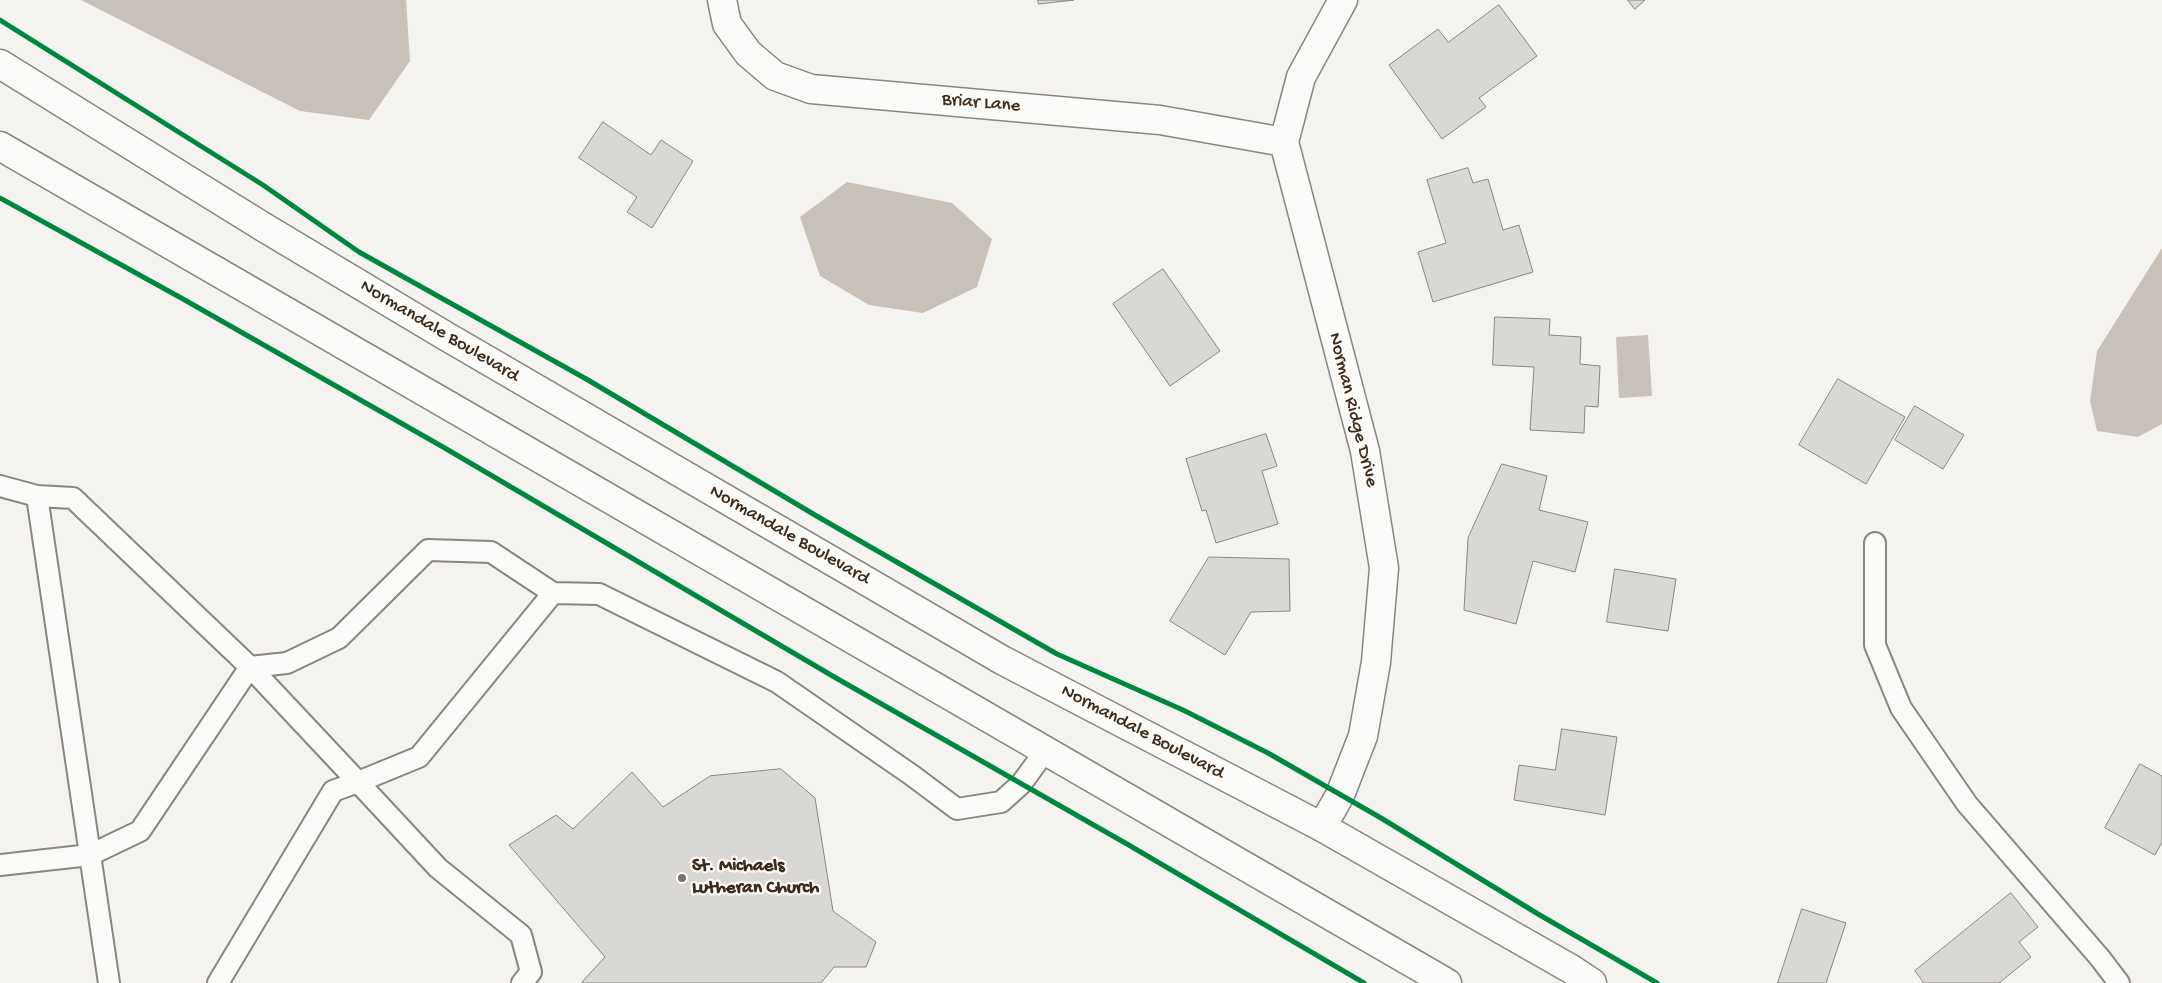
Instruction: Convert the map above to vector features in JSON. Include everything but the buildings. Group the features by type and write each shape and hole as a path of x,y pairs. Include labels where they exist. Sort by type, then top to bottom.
{"main road":[{"name":"Briar Lane","path":"722,0 726,24 748,54 775,76 811,88 1160,120 1284,142"},
{"name":"Norman Ridge Drive","path":"1322,827 1340,795 1363,736 1376,662 1384,568 1365,450 1284,142 1301,77 1343,0"},
{"name":"Normandale Boulevard","path":"0,64 265,228 435,330 1002,660 1322,827 1571,968 1592,983"},
{"path":"0,146 1447,983"}],"lane":[{"path":"0,486 37,496 73,498 250,667 438,868 521,936 531,972 522,983"},
{"path":"37,496 109,983"},
{"path":"1875,543 1875,645 1901,708 1967,804 2100,958 2119,983"},
{"path":"0,865 90,855 140,831 250,667 287,663 339,638 428,550 491,552 553,593 599,594 777,682 957,809 1001,802 1021,784 1046,750"},
{"path":"218,983 332,790 358,782 419,757 553,593"}],"shaded area":[{"path":"81,0 406,0 410,61 369,120 300,111"},
{"path":"847,182 952,203 992,239 977,287 923,313 869,305 820,276 800,217"},
{"path":"2162,248 2162,424 2138,437 2097,431 2090,401 2097,351"},
{"path":"1648,335 1652,396 1619,398 1616,337"}],"cycle path":[{"path":"0,20 263,185 359,252 588,380 820,518 1057,654 1183,710 1268,753 1381,818 1538,914 1657,983"},
{"path":"0,198 183,299 443,447 836,678 1127,844 1364,983"}],"place":[{"name":"St. Michaels Lutheran Church","path":"682,878"}]}
